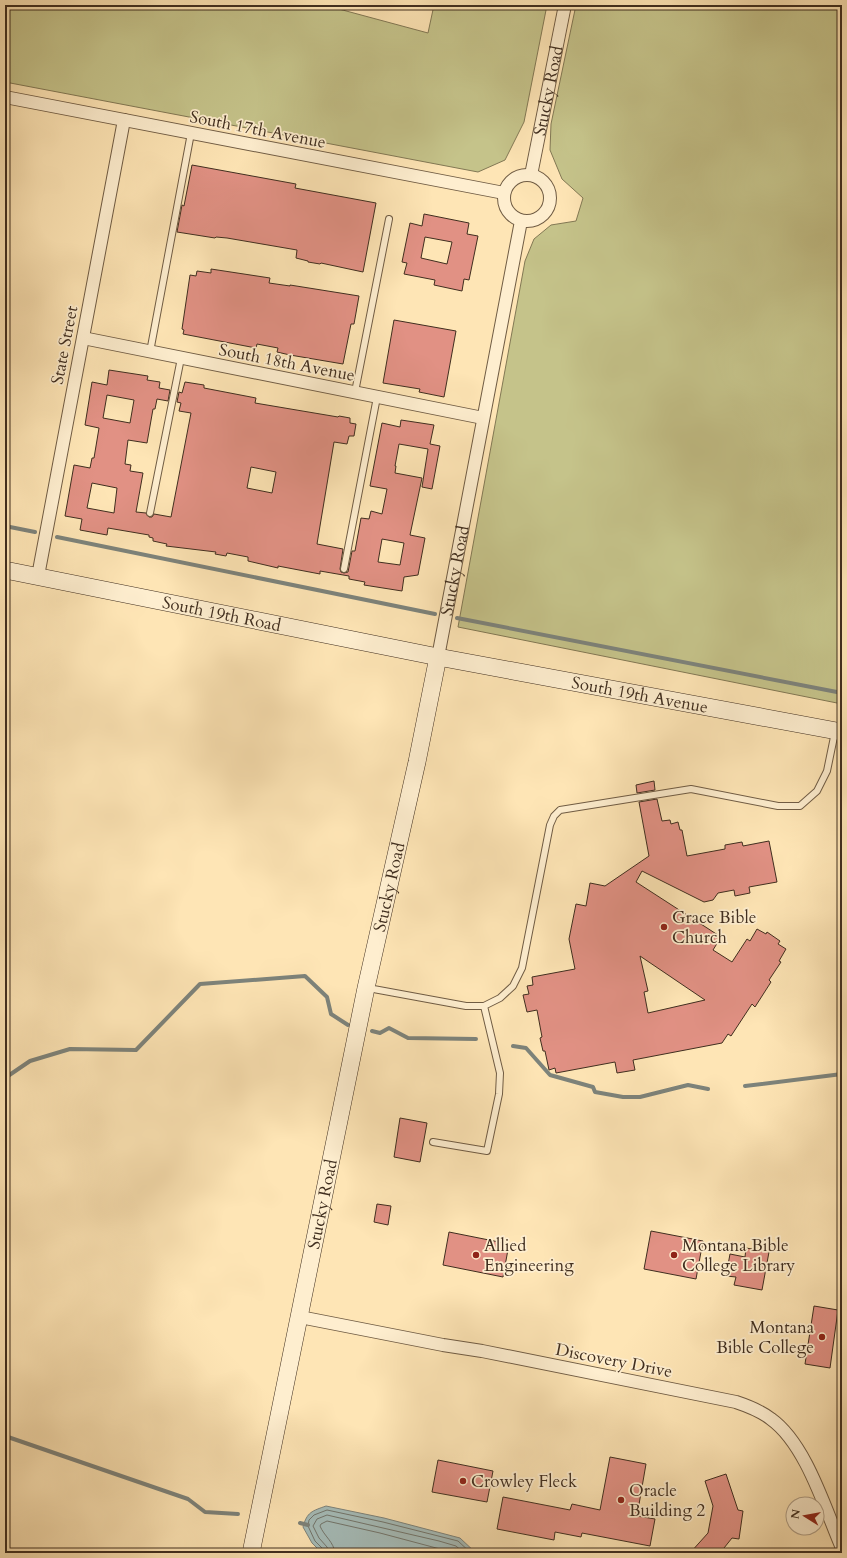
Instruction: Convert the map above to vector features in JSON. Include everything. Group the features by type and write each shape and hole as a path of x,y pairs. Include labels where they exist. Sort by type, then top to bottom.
{"street":[{"name":"Stucky Road","path":"531,175 564,5"},
{"name":"South 17th Avenue","path":"5,97 504,194"},
{"name":"State Street","path":"38,576 124,120"},
{"path":"531,175 540,179 545,184 549,192 550,200 548,207 537,219 521,221 514,218 508,212 505,206 504,194 508,185 513,180 519,176 531,175"},
{"name":"Stucky Road","path":"251,1553 366,988 417,762 521,221"},
{"name":"South 18th Avenue","path":"83,338 484,418"},
{"name":"South 19th Road","path":"5,570 438,657"},
{"name":"South 19th Avenue","path":"438,657 838,732"},
{"name":"Discovery Drive","path":"300,1317 443,1345 487,1352 736,1402 753,1408 772,1419 794,1442 839,1535 842,1548"}],"lane":[{"path":"150,352 191,133"},
{"path":"355,392 389,219"},
{"path":"150,513 180,358"},
{"path":"344,569 377,397"},
{"path":"366,988 466,1006 484,1006 500,998 513,986 522,968 550,825 554,816 560,810 691,789 778,806 800,806 817,791 827,771 838,732"},
{"path":"432,1142 487,1152 499,1094 500,1073 484,1006"}],"shaded area":[{"path":"5,5 324,5 428,33 434,5 547,5 524,122 505,160 478,172 5,82"},
{"path":"576,5 842,5 842,704 458,627 525,261 534,239 551,225 576,221 583,198 562,179 550,150 551,124"}],"water":[{"path":"326,1506 384,1518 460,1538 476,1553 322,1553 312,1543 303,1527 308,1515 317,1509"}],"building":[{"path":"192,165 296,184 295,188 376,203 363,272 321,263 308,262 296,258 297,250 227,238 215,238 177,232"},
{"path":"424,214 469,223 467,234 478,236 469,280 464,279 462,291 434,285 435,280 404,274 407,263 402,262 410,223 422,226","holes":["425,237 452,242 447,264 421,258"]},
{"path":"211,269 270,278 269,283 359,296 354,324 351,324 343,364 277,352 278,348 257,344 256,348 183,334 184,330 182,329 190,275 196,276 197,271 211,273"},
{"path":"394,320 456,331 444,397 419,392 420,389 383,383"},
{"path":"109,370 148,376 147,380 160,382 159,388 170,390 168,401 157,399 155,409 153,409 147,443 128,440 125,464 131,465 130,471 143,473 136,512 146,513 149,517 152,517 154,514 171,517 191,413 179,411 181,403 177,402 179,392 182,393 185,382 204,385 204,388 256,398 255,403 350,418 350,423 356,424 354,436 349,436 347,444 334,442 317,544 343,549 340,569 341,572 344,573 348,572 352,551 355,551 361,518 369,519 371,511 382,514 387,489 370,486 382,423 400,427 401,420 434,425 430,444 440,446 432,489 422,487 428,449 399,444 395,466 395,473 422,478 410,535 425,538 418,575 404,577 402,591 364,585 365,582 349,579 349,576 320,571 320,574 278,566 278,568 248,561 248,557 227,553 226,556 215,554 216,552 166,546 167,544 153,541 153,538 149,537 149,535 108,528 107,535 80,530 82,519 65,516 74,465 90,468 92,458 94,458 99,428 85,425 92,382 107,385","holes":["107,395 134,400 130,423 103,418","251,467 276,472 272,493 247,488","92,483 117,488 114,513 87,508","382,539 404,543 400,565 378,562"]},
{"path":"654,781 655,790 637,793 636,785"},
{"path":"657,799 662,821 670,820 671,824 678,822 680,830 682,830 687,856 725,849 725,845 742,842 743,846 769,841 777,882 749,887 750,893 735,896 734,890 718,893 713,900 704,902 642,871 636,882 721,937 713,950 732,962 747,939 750,941 757,929 766,934 767,932 780,941 778,944 786,949 779,961 781,962 769,980 771,982 755,1007 752,1004 731,1036 728,1034 722,1043 633,1060 635,1070 617,1073 615,1062 556,1073 555,1068 549,1070 545,1051 543,1051 537,1010 527,1012 523,995 529,994 527,986 533,985 532,977 575,969 569,939 576,904 586,906 590,883 605,886 649,856 639,802","holes":["640,956 705,1000 648,1013 644,992 648,991"]},
{"path":"400,1118 427,1123 420,1162 394,1157"},
{"path":"377,1204 391,1206 388,1225 374,1222"},
{"name":"Montana Bible College Library","path":"651,1231 703,1241 696,1279 644,1269"},
{"name":"Allied Engineering","path":"449,1232 509,1244 503,1277 443,1265"},
{"name":"Montana Bible College","path":"746,1248 769,1252 762,1290 734,1285 736,1277 726,1276 730,1254 745,1257"},
{"name":"Montana Bible College","path":"814,1306 838,1310 830,1368 805,1364"},
{"name":"Oracle Building 2","path":"610,1457 646,1464 637,1516 655,1519 650,1546 582,1533 581,1537 555,1532 554,1540 497,1529 503,1497 570,1510 572,1504 600,1510"},
{"name":"Crowley Fleck","path":"438,1460 493,1471 487,1502 432,1492"},
{"path":"726,1474 738,1510 743,1511 739,1539 732,1538 720,1553 690,1553 708,1533 713,1506 705,1481"}],"waterway":[{"path":"5,526 35,532"},
{"path":"57,537 435,614"},
{"path":"457,618 842,693"},
{"path":"5,1078 30,1061 70,1049 136,1050 200,984 305,976 327,997 331,1014 348,1025"},
{"path":"372,1031 380,1033 389,1028 408,1038 476,1039"},
{"path":"513,1046 526,1048 550,1075 593,1087 595,1092 623,1097 640,1097 688,1085 708,1089"},
{"path":"745,1086 842,1074"},
{"path":"5,1436 188,1499 205,1512 238,1514"},
{"path":"300,1523 308,1525"}],"place":[{"name":"Grace Bible Church","path":"664,927"},
{"name":"Allied Engineering","path":"476,1255"},
{"name":"Montana Bible College Library","path":"674,1255"},
{"name":"Montana Bible College","path":"822,1337"},
{"name":"Crowley Fleck","path":"463,1481"},
{"name":"Oracle Building 2","path":"621,1500"}]}
